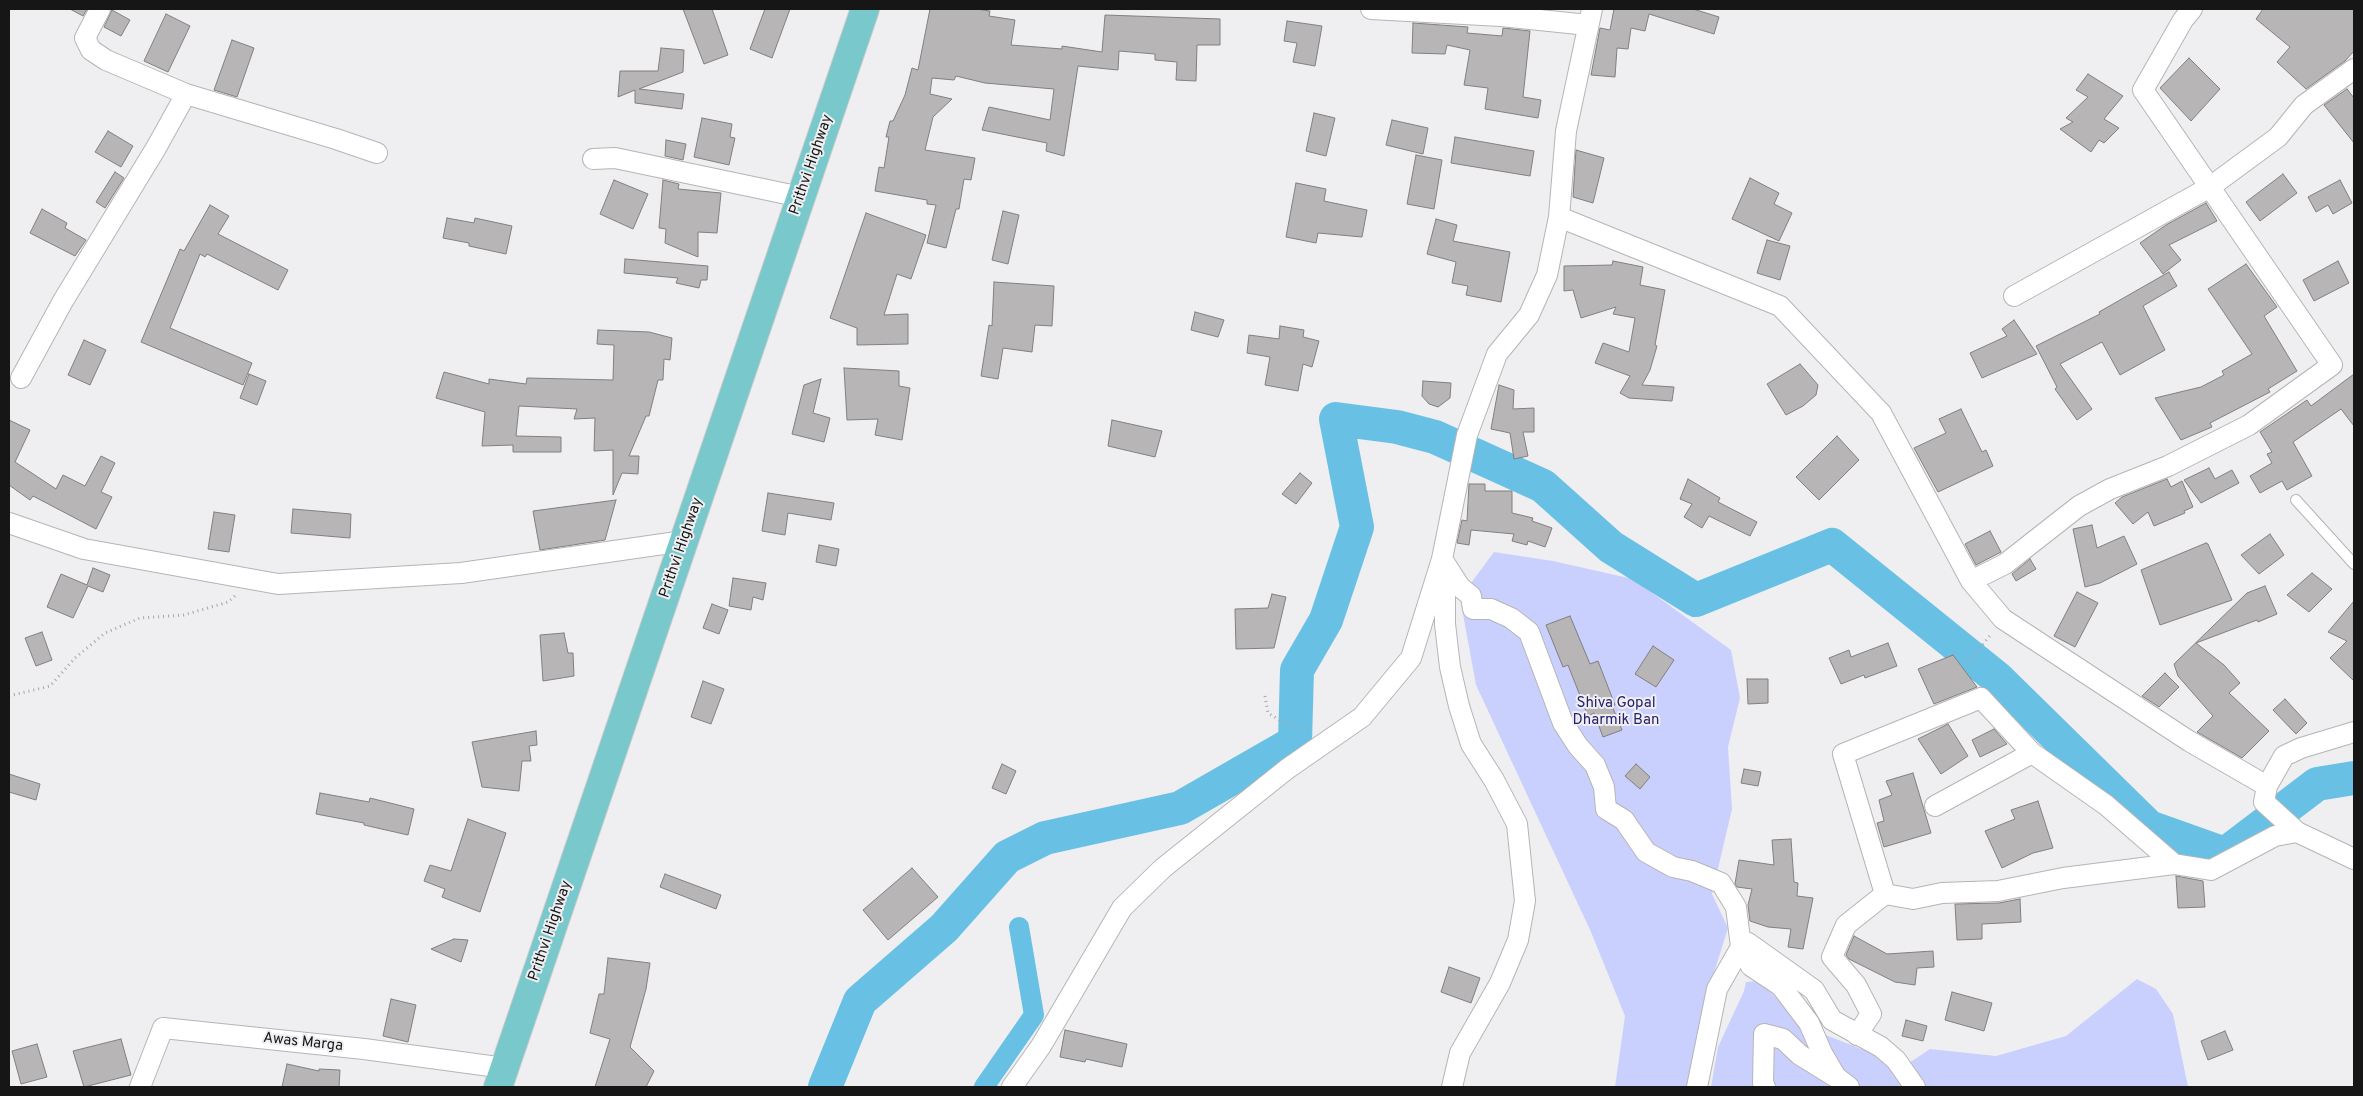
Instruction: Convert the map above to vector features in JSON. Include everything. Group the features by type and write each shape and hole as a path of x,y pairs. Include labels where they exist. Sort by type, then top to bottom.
{"highway":[{"name":"Prithvi Highway","path":"502,1078 865,9"}],"street":[{"path":"100,9 85,38 91,50 186,94 336,139 377,154"},
{"path":"1012,1087 1042,1046 1122,908 1162,868 1287,768 1362,717 1411,658 1442,559 1467,435 1497,354 1529,315 1547,275 1559,217 1566,131 1590,17 1501,16 1371,9"},
{"path":"1971,581 2005,564 2079,506 2110,489 2168,466 2248,425 2332,365 2143,90 2183,20 2192,9"},
{"path":"2014,296 2210,187 2278,137 2304,105 2354,68"},
{"path":"21,378 63,301 156,148 186,94"},
{"path":"592,159 614,158 801,197"},
{"path":"1559,217 1780,306 1881,413 1971,581 2003,619 2266,794 2297,832 2354,859"},
{"path":"9,523 84,549 278,584 461,573 684,541"},
{"path":"1442,559 1460,587 1471,596 1474,609 1491,609 1511,618 1528,632 1563,723 1578,746 1595,765 1604,787 1606,810 1624,820 1646,852 1674,867 1692,871 1721,883 1736,907 1741,947 1751,966 1780,986 1809,1023 1822,1053 1842,1082"},
{"path":"1442,559 1445,579 1445,624 1450,667 1458,706 1471,744 1494,780 1517,824 1525,901 1518,940 1500,983 1460,1053 1452,1087"},
{"path":"1885,894 1843,754 1981,698 2032,753 2106,806 2174,864"},
{"path":"2266,794 2284,756 2301,748 2354,732"},
{"path":"1935,806 2032,753"},
{"path":"1857,1035 1871,1014 1856,985 1832,957 1846,925 1885,894 1913,899 1942,893 1998,891 2063,878 2174,864 2211,870 2274,836 2297,832"},
{"path":"1697,1087 1716,989 1741,947 1748,943 1757,947 1814,990 1832,1020 1881,1047 1896,1060 1915,1087"},
{"name":"Awas Marga","path":"140,1087 163,1028 364,1049 502,1078"},
{"path":"1766,1087 1763,1083 1764,1034 1783,1038 1800,1055 1842,1082"}],"lane":[{"path":"2296,500 2354,564"}],"path":[{"path":"9,696 50,686 75,658 105,633 140,618 184,615 228,602 253,579"},
{"path":"1967,664 2003,619"},
{"path":"1265,696 1268,713 1281,721 1331,737"}],"green space":[{"name":"Shiva Gopal Dharmik Ban","path":"1494,552 1553,561 1633,579 1731,650 1740,698 1728,747 1732,809 1712,894 1728,928 1703,1008 1687,1087 1615,1087 1625,1016 1591,932 1476,685 1460,598"},
{"path":"2137,979 2156,989 2173,1014 2188,1087 1711,1087 1718,1047 1744,991 1746,982 1760,981 1803,1026 1884,1058 1909,1063 1930,1049 1996,1056 2066,1036"}],"building":[{"path":"70,9 87,9 83,16"},
{"path":"683,9 712,9 728,55 704,64"},
{"path":"765,9 790,9 772,58 750,49"},
{"path":"930,9 976,9 990,11 989,16 1015,20 1011,45 1062,49 1062,46 1102,52 1105,15 1220,19 1220,45 1197,45 1196,81 1176,80 1177,62 1155,60 1155,54 1119,51 1118,70 1078,66 1064,156 1046,151 1047,143 982,130 989,107 1050,120 1054,89 985,83 956,76 954,80 932,78 930,94 952,99 933,117 925,150 975,158 971,180 964,179 959,209 956,209 946,248 927,243 936,205 927,204 927,200 875,191 879,167 884,168 889,137 886,137 890,121 893,121 905,95 912,68 918,70"},
{"path":"1614,9 1693,9 1719,17 1714,34 1649,14 1645,31 1631,28 1628,49 1617,48 1615,77 1591,75 1600,28 1610,30"},
{"path":"2263,9 2354,9 2354,51 2345,61 2306,89 2277,62 2290,47 2256,19"},
{"path":"112,10 130,20 121,36 104,27"},
{"path":"166,14 190,26 168,72 144,61"},
{"path":"1287,21 1322,26 1315,66 1293,62 1297,43 1284,41"},
{"path":"1413,23 1468,27 1467,33 1502,36 1503,28 1530,31 1523,97 1541,100 1538,118 1485,109 1488,88 1464,85 1470,50 1447,45 1445,54 1412,53"},
{"path":"232,40 254,48 237,97 214,90"},
{"path":"661,48 684,50 683,72 639,89 684,94 682,109 635,103 635,90 618,97 620,71 658,71"},
{"path":"2189,58 2220,89 2191,121 2160,88"},
{"path":"2088,74 2123,96 2104,119 2119,128 2104,143 2099,140 2091,152 2060,129 2073,122 2066,118 2088,97 2076,90"},
{"path":"2347,89 2354,98 2354,143 2324,105"},
{"path":"1314,113 1335,118 1326,156 1306,151"},
{"path":"702,118 732,124 730,137 735,138 729,165 694,157"},
{"path":"1392,120 1428,128 1423,154 1386,145"},
{"path":"108,131 133,146 121,167 95,152"},
{"path":"1455,137 1534,151 1530,176 1451,163"},
{"path":"666,140 686,144 683,160 665,156"},
{"path":"1576,150 1604,158 1593,203 1573,197"},
{"path":"1416,155 1442,160 1434,209 1407,204"},
{"path":"115,172 124,178 105,208 96,202"},
{"path":"2283,174 2297,193 2260,221 2246,202"},
{"path":"1750,178 1779,193 1774,204 1792,213 1779,241 1732,219"},
{"path":"614,180 648,194 633,229 600,214"},
{"path":"663,180 679,184 678,189 721,193 717,233 698,232 698,257 665,243 666,229 659,228"},
{"path":"2340,180 2352,203 2333,214 2328,205 2316,212 2308,197"},
{"path":"1296,183 1326,189 1324,201 1367,210 1362,237 1318,233 1316,243 1286,237"},
{"path":"2206,203 2217,221 2169,245 2181,260 2163,274 2140,243 2166,225"},
{"path":"210,205 229,216 218,234 288,270 278,290 207,254 205,257 200,254 170,328 252,363 243,385 141,342 180,249 184,251"},
{"path":"42,209 67,223 65,228 86,240 75,256 30,233"},
{"path":"1003,211 1019,215 1008,264 992,260"},
{"path":"866,213 926,235 911,279 897,274 884,315 908,314 908,344 857,345 857,328 830,318"},
{"path":"447,218 474,223 475,218 512,226 506,254 469,246 469,243 443,238"},
{"path":"1436,219 1457,225 1453,241 1510,252 1501,302 1466,295 1468,286 1452,283 1456,262 1427,254"},
{"path":"1767,240 1790,246 1780,280 1757,273"},
{"path":"625,259 708,266 707,280 701,280 699,288 676,283 678,278 624,273"},
{"path":"1613,261 1643,267 1640,285 1665,290 1655,345 1657,346 1650,370 1642,385 1674,387 1672,401 1629,398 1620,393 1630,376 1595,363 1603,343 1629,352 1635,318 1613,314 1616,307 1581,318 1573,290 1564,291 1564,266 1612,265"},
{"path":"2338,261 2349,283 2314,301 2303,280"},
{"path":"2246,264 2277,307 2264,316 2297,371 2268,389 2270,392 2210,423 2212,427 2181,440 2155,398 2201,387 2224,375 2222,371 2252,354 2208,289"},
{"path":"2169,272 2177,286 2143,306 2165,350 2120,375 2102,342 2060,364 2092,409 2077,420 2055,389 2057,387 2036,346 2100,314 2099,312"},
{"path":"994,282 1054,286 1052,326 1035,325 1032,352 1003,348 998,379 981,376 989,325 992,326"},
{"path":"1195,312 1224,320 1218,337 1191,330"},
{"path":"2014,320 2037,354 1982,378 1970,353 2007,336 2002,329"},
{"path":"1280,326 1304,330 1303,337 1319,341 1312,367 1303,364 1298,391 1265,385 1270,357 1247,353 1249,335 1279,339"},
{"path":"598,330 649,332 672,338 670,360 664,359 663,380 658,380 649,416 646,416 629,456 639,456 638,474 622,473 613,495 613,450 594,451 595,418 574,419 577,409 519,406 516,436 561,437 561,452 513,452 513,445 482,446 485,412 436,398 444,372 489,384 489,379 526,384 527,378 613,380 614,345 597,344"},
{"path":"84,340 106,350 90,385 68,375"},
{"path":"1800,364 1818,385 1816,395 1803,406 1786,415 1767,384"},
{"path":"844,368 899,371 899,386 910,388 902,440 875,435 878,419 847,420"},
{"path":"249,374 266,381 257,405 240,398"},
{"path":"2354,374 2354,426 2341,409 2293,442 2312,476 2287,490 2282,481 2260,493 2250,476 2272,463 2267,454 2272,452 2260,432 2307,400 2311,406"},
{"path":"821,379 813,413 830,418 824,442 792,434 804,385"},
{"path":"1423,381 1451,383 1450,398 1438,407 1429,404 1422,396"},
{"path":"1499,385 1514,390 1513,409 1534,408 1534,432 1523,432 1528,456 1514,459 1510,433 1491,429"},
{"path":"1961,409 1982,452 1986,450 1993,466 1938,492 1914,448 1946,433 1939,419"},
{"path":"9,420 30,430 15,462 56,489 63,475 85,486 101,456 115,463 101,492 112,497 96,529 33,496 30,500 9,485"},
{"path":"1112,420 1162,431 1155,457 1108,446"},
{"path":"1837,436 1859,460 1819,500 1796,477"},
{"path":"2209,468 2215,479 2232,470 2239,483 2201,503 2184,480"},
{"path":"1300,473 1312,483 1296,504 1282,494"},
{"path":"1688,479 1720,498 1718,502 1757,522 1750,536 1709,516 1702,528 1684,517 1692,504 1680,499"},
{"path":"2167,479 2171,487 2182,481 2193,507 2184,511 2185,513 2154,526 2148,512 2133,524 2115,503 2122,497"},
{"path":"1469,484 1485,484 1485,491 1512,491 1512,513 1533,518 1532,521 1552,528 1545,547 1528,541 1527,545 1512,541 1514,534 1471,530 1469,545 1457,543 1462,520 1467,521"},
{"path":"768,493 834,503 831,520 788,513 785,535 762,531"},
{"path":"616,500 605,540 540,550 533,511"},
{"path":"293,509 351,514 350,538 291,533"},
{"path":"214,512 235,515 229,552 208,549"},
{"path":"2092,525 2097,548 2124,536 2137,564 2100,583 2085,587 2073,529"},
{"path":"1990,531 2001,552 1976,565 1965,544"},
{"path":"2270,534 2284,555 2259,574 2241,555"},
{"path":"2206,543 2232,600 2160,625 2141,570"},
{"path":"819,545 839,549 836,566 816,562"},
{"path":"2030,559 2036,569 2016,581 2012,574"},
{"path":"93,568 110,575 103,592 88,586 73,618 47,607 61,574 87,585"},
{"path":"2312,573 2332,589 2309,612 2287,595"},
{"path":"733,578 766,583 763,600 753,597 751,610 729,606"},
{"path":"2265,586 2277,614 2196,643 2224,665 2240,683 2229,693 2269,731 2242,758 2197,732 2213,716 2178,676 2174,664 2247,593"},
{"path":"2077,592 2098,603 2075,647 2054,636"},
{"path":"1272,594 1286,597 1274,648 1236,649 1235,609 1268,608"},
{"path":"2354,601 2354,681 2330,658 2347,641 2328,632"},
{"path":"712,604 728,610 719,634 703,628"},
{"path":"1570,616 1590,664 1598,661 1615,705 1612,706 1622,730 1603,737 1594,713 1588,716 1568,665 1563,667 1546,625"},
{"path":"42,632 52,660 36,666 25,638"},
{"path":"564,633 568,653 573,653 574,676 543,681 540,635"},
{"path":"1888,643 1897,666 1865,678 1864,675 1841,684 1829,658 1849,650 1851,657"},
{"path":"1653,646 1674,660 1656,687 1635,674"},
{"path":"1953,655 1977,687 1934,704 1918,669"},
{"path":"2165,673 2179,687 2159,707 2142,696"},
{"path":"1747,679 1768,679 1768,703 1748,704"},
{"path":"703,681 724,689 711,724 691,717"},
{"path":"2285,699 2307,723 2296,734 2273,710"},
{"path":"1948,724 1968,756 1941,774 1918,739"},
{"path":"1994,729 2007,744 1980,757 1972,740"},
{"path":"536,731 537,745 529,746 531,761 522,761 519,791 482,787 472,742"},
{"path":"1002,764 1016,771 1006,794 992,788"},
{"path":"1636,764 1650,777 1640,789 1625,776"},
{"path":"1744,769 1761,772 1758,786 1741,783"},
{"path":"1913,773 1931,833 1884,847 1877,823 1884,821 1879,800 1892,795 1886,781"},
{"path":"9,774 40,784 36,800 9,792"},
{"path":"320,793 369,802 370,798 414,809 408,835 364,825 364,823 316,814"},
{"path":"2038,801 2053,848 2033,853 2002,868 1985,831 2015,819 2011,810"},
{"path":"468,819 506,833 480,912 442,897 445,889 424,881 430,865 451,871"},
{"path":"1791,839 1794,882 1798,883 1797,896 1813,898 1803,949 1788,947 1791,929 1768,927 1750,921 1748,905 1752,889 1737,887 1735,884 1739,860 1774,865 1772,840"},
{"path":"912,868 938,897 888,940 863,910"},
{"path":"665,874 721,895 716,909 660,887"},
{"path":"2176,876 2203,881 2205,907 2178,908"},
{"path":"2020,899 2021,922 1982,924 1982,939 1957,940 1955,904 1999,903"},
{"path":"1854,936 1887,954 1933,951 1934,967 1917,968 1915,985 1895,982 1849,959 1846,955"},
{"path":"454,939 468,940 461,962 431,949"},
{"path":"608,958 650,963 646,989 630,1047 654,1071 646,1087 595,1087 610,1039 590,1033 599,994 604,994"},
{"path":"1449,967 1480,978 1471,1003 1441,992"},
{"path":"1952,992 1992,1003 1984,1031 1945,1020"},
{"path":"391,999 416,1005 408,1042 383,1036"},
{"path":"1906,1020 1927,1026 1923,1041 1902,1036"},
{"path":"1065,1030 1127,1044 1122,1067 1086,1059 1085,1062 1060,1057"},
{"path":"2225,1031 2233,1050 2208,1060 2201,1041"},
{"path":"121,1039 131,1075 84,1087 73,1051"},
{"path":"37,1044 47,1077 21,1084 12,1051"},
{"path":"287,1064 319,1071 319,1069 340,1070 339,1087 282,1087"}],"waterway":[{"path":"825,1087 860,1001 944,928 1007,857 1045,838 1180,808 1295,742 1297,670 1326,620 1357,527 1336,419 1397,427 1435,437 1543,486 1611,547 1696,600 1832,545 1997,678 2149,827 2225,854 2317,784 2354,778"},
{"path":"984,1087 1034,1015 1019,927"}]}
